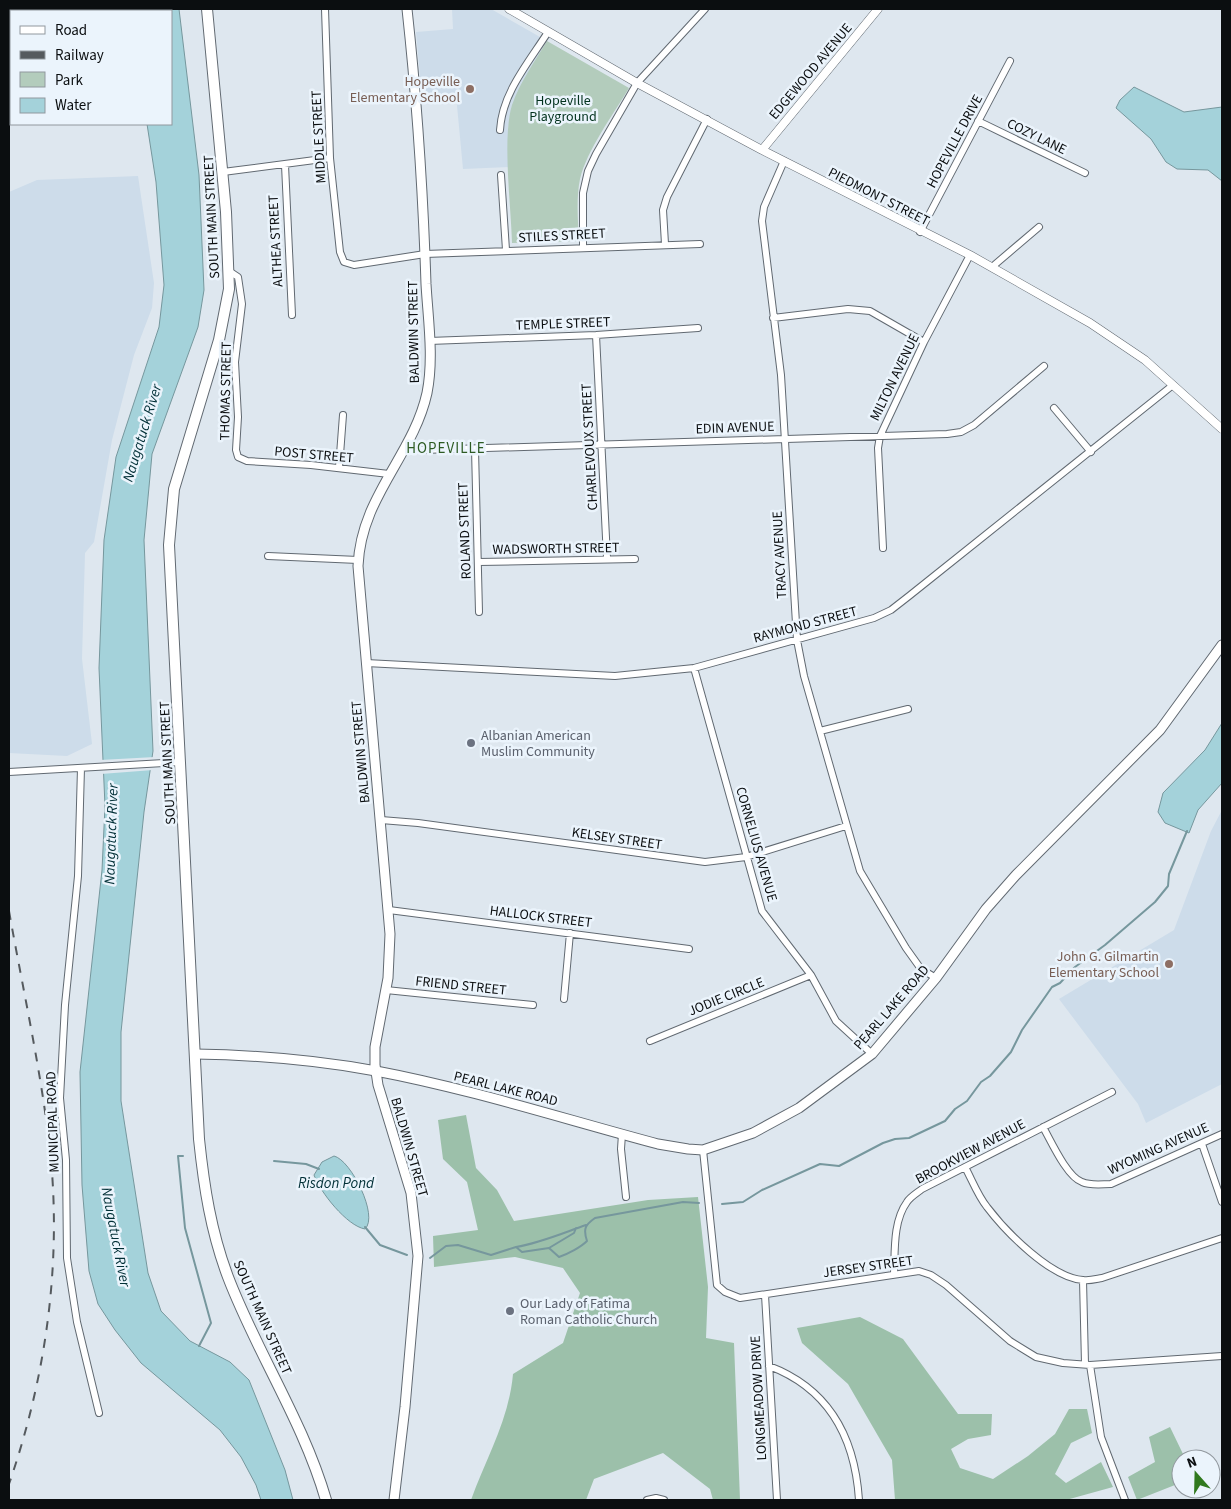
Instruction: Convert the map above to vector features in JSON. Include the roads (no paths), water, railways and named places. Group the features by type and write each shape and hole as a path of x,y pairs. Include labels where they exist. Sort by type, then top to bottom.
{"main road":[{"name":"SOUTH MAIN STREET","path":"207,9 223,172 229,271 222,327 177,474 170,510 169,571 202,1163 208,1211 214,1236 236,1296 305,1441 326,1500"},
{"name":"BALDWIN STREET","path":"394,1500 415,1304 417,1238 409,1184 376,1071 376,1047 386,990 390,950 389,910 359,592 358,560 366,519 422,410 427,391 428,341 425,254 407,9"},
{"name":"PEARL LAKE ROAD","path":"195,1054 244,1055 376,1071 462,1090 688,1150 703,1150 753,1133 798,1108 872,1054 936,978 986,909 1016,875 1160,730 1222,645"}],"street":[{"name":"MIDDLE STREET","path":"325,9 330,158 340,252 344,262"},
{"name":"PIEDMONT STREET","path":"509,9 637,83 762,150 920,232 970,255 1121,342 1222,429"},
{"path":"583,246 583,193 588,171 596,154 637,83 705,9"},
{"name":"EDGEWOOD AVENUE","path":"762,150 878,9"},
{"path":"500,130 501,118 510,94 548,32"},
{"name":"HOPEVILLE DRIVE","path":"920,232 1010,61"},
{"path":"666,244 663,210 667,197 707,119"},
{"name":"COZY LANE","path":"978,121 1085,173"},
{"path":"223,172 285,166 330,158"},
{"name":"TRACY AVENUE","path":"784,161 764,207 762,222 781,375 797,640 820,731 860,871 871,892 921,969 936,978"},
{"name":"ALTHEA STREET","path":"285,166 292,315"},
{"path":"502,175 506,250"},
{"path":"992,267 1039,227"},
{"name":"STILES STREET","path":"344,262 354,265 425,254 583,246 700,244"},
{"name":"MILTON AVENUE","path":"883,548 878,448 880,436 924,342 970,255"},
{"name":"THOMAS STREET","path":"229,271 238,277 242,298 235,362 238,417 236,450 238,457"},
{"path":"773,318 848,309 870,311 924,342"},
{"name":"TEMPLE STREET","path":"428,341 596,335 698,328"},
{"name":"CHARLEVOUX STREET","path":"596,335 607,558"},
{"name":"EDIN AVENUE","path":"404,445 422,450 475,449 960,432 974,425 1044,366"},
{"name":"RAYMOND STREET","path":"366,663 615,676 694,668 874,618 891,610 1173,385"},
{"path":"1054,408 1091,452"},
{"path":"339,468 342,415"},
{"name":"ROLAND STREET","path":"475,449 479,612"},
{"name":"POST STREET","path":"238,457 247,461 389,474"},
{"path":"268,556 358,560"},
{"name":"WADSWORTH STREET","path":"478,562 607,558 635,559"},
{"name":"CORNELIUS AVENUE","path":"694,668 762,910 810,975 836,1021 872,1054"},
{"path":"820,731 908,708"},
{"path":"9,772 181,762"},
{"name":"MUNICIPAL ROAD","path":"81,768 78,876 65,1005 60,1098 66,1160 67,1258 77,1322 99,1413"},
{"name":"KELSEY STREET","path":"380,820 418,823 705,862 746,856 846,826"},
{"name":"HALLOCK STREET","path":"389,910 689,949"},
{"path":"564,999 570,933"},
{"name":"JODIE CIRCLE","path":"650,1041 810,975"},
{"name":"FRIEND STREET","path":"386,990 534,1005"},
{"name":"BROOKVIEW AVENUE","path":"894,1273 895,1240 900,1217 907,1201 922,1189 1112,1092"},
{"name":"WYOMING AVENUE","path":"1043,1127 1070,1172 1081,1182 1097,1184 1110,1184 1222,1134"},
{"path":"622,1134 621,1149 626,1196"},
{"path":"1202,1144 1222,1202"},
{"name":"JERSEY STREET","path":"703,1150 717,1285 725,1292 740,1298 894,1273 919,1271 931,1275 1010,1341 1036,1357 1062,1363 1087,1364 1222,1356"},
{"path":"965,1167 986,1206 1006,1228 1047,1265 1061,1273 1082,1280 1102,1278 1222,1238"},
{"path":"1082,1280 1087,1364 1101,1438 1124,1500"},
{"name":"LONGMEADOW DRIVE","path":"765,1295 777,1500"},
{"path":"769,1366 787,1373 805,1385 823,1402 839,1423 855,1464 859,1500"},
{"path":"647,1500 656,1498 664,1500"}],"water":[{"name":"Naugatuck River","path":"179,9 199,175 204,290 198,327 152,454 144,540 153,751 144,812 121,1032 121,1101 148,1273 161,1311 190,1341 230,1362 249,1380 285,1470 293,1500 261,1500 256,1485 241,1457 220,1430 141,1363 115,1330 98,1304 89,1271 82,1185 80,1072 102,870 105,806 99,668 104,540 116,457 159,327 164,285 156,182 147,125 172,125 172,10 135,10"},
{"path":"1134,87 1184,112 1222,107 1222,181 1208,170 1177,169 1166,162 1151,139 1116,108 1120,100"},
{"path":"1222,723 1222,783 1198,810 1189,833 1165,823 1158,812 1163,793 1205,750"},
{"name":"Risdon Pond","path":"334,1156 348,1167 361,1189 368,1213 368,1222 365,1229 350,1222 335,1207 322,1190 314,1175 322,1162"}],"waterway":[{"path":"722,1204 743,1202 762,1190 820,1164 839,1166 883,1143 895,1139 909,1138 945,1121 955,1109 967,1101 981,1082 990,1076 1011,1052 1022,1030 1052,987 1060,983 1075,967 1105,945 1155,902 1168,886 1169,874 1187,831"},
{"path":"183,1156 178,1156 185,1228 211,1323 199,1346"},
{"path":"274,1161 306,1164 319,1169"},
{"path":"430,1258 446,1246 458,1245 491,1255 516,1247 522,1252 549,1248 559,1257 587,1241 586,1228 595,1218 683,1202 699,1203"},
{"path":"516,1247 586,1225"},
{"path":"365,1227 380,1245 407,1255"},
{"path":"549,1248 574,1233 576,1228"}],"railway":[{"path":"9,911 37,1060 46,1120 53,1192 54,1235 48,1319 41,1361 33,1403 9,1484"}],"place":[{"name":"Hopeville Elementary School","path":"470,89"},
{"name":"Albanian American Muslim Community","path":"471,743"},
{"name":"John G. Gilmartin Elementary School","path":"1169,964"},
{"name":"Our Lady of Fatima Roman Catholic Church","path":"510,1311"}],"district":[{"name":"HOPEVILLE","path":"446,448"}],"park label":[{"name":"Hopeville Playground","path":"563,108"}]}
